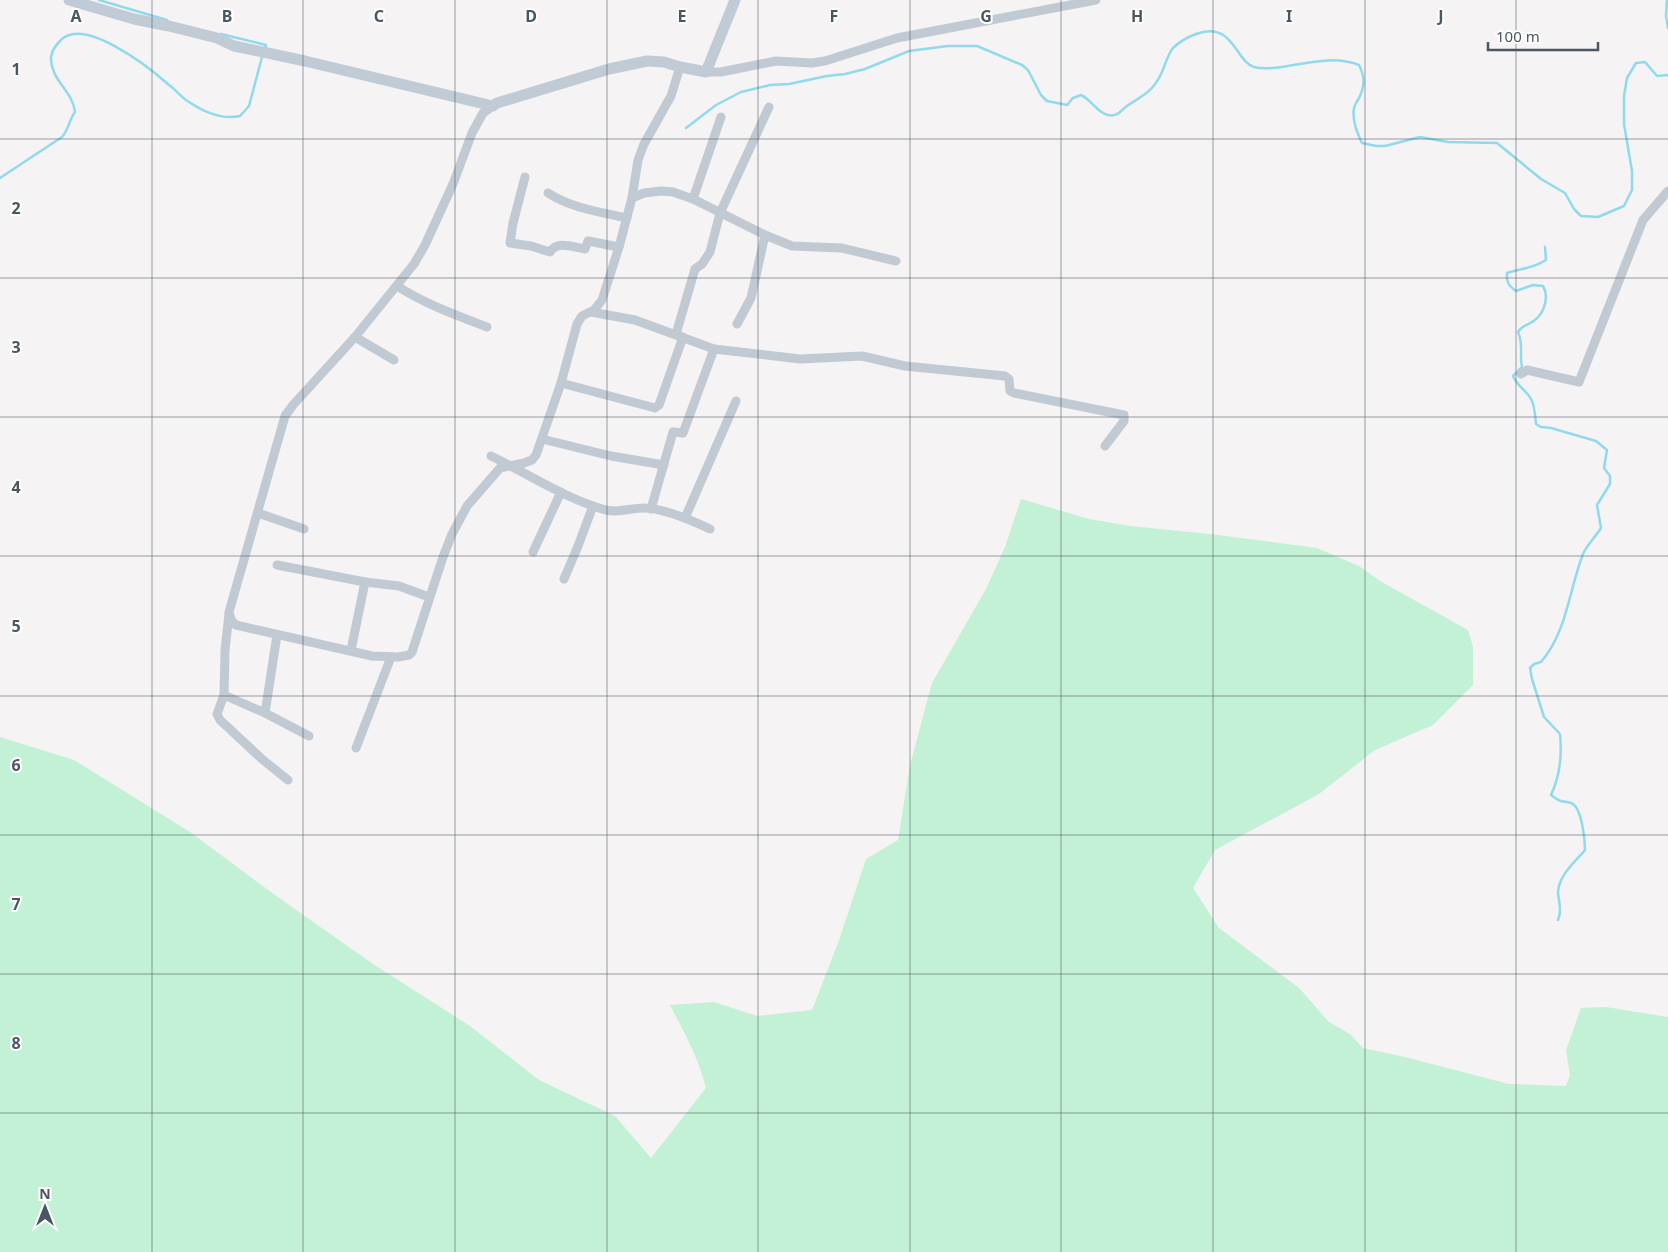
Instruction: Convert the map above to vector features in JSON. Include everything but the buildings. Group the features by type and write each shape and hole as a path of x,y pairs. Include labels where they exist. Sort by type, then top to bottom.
{"street":[{"path":"69,0 134,19 217,38 234,46 306,61 493,106"},
{"path":"706,72 736,0"},
{"path":"288,780 263,760 220,720 217,714 224,695 225,650 229,612 285,416 355,337 414,264 425,245 453,184 472,133 483,113 497,103 600,72 647,61 664,62 706,72 721,72 776,61 812,63 825,61 897,38 1096,0"},
{"path":"229,612 231,620 236,625 372,656 405,656 412,652 416,645 429,597 452,534 467,506 497,470 503,466 532,460 536,455 561,383 576,324 582,316 599,306 602,300 627,218 638,160 671,96 680,67"},
{"path":"561,383 651,411 659,405 680,336 695,269 702,264 710,252 720,213 768,106"},
{"path":"693,199 721,117"},
{"path":"525,177 512,223 510,243 531,246 550,252 553,247 559,244 585,249 588,241 619,247"},
{"path":"632,198 644,193 661,191 693,199 765,235 792,246 842,248 896,261"},
{"path":"1521,374 1527,370 1579,382 1643,220 1668,191"},
{"path":"548,193 557,199 577,206 627,218"},
{"path":"737,324 751,298 765,235"},
{"path":"397,286 424,302 488,327"},
{"path":"591,312 635,320 714,349 800,358 862,356 905,366 1005,376 1009,379 1010,390 1014,393 1124,415 1124,421 1104,446"},
{"path":"355,337 394,360"},
{"path":"651,509 673,432 683,433 714,349"},
{"path":"685,518 736,401"},
{"path":"542,439 618,457 664,465"},
{"path":"491,456 512,465 560,492 593,506 614,512 651,509 685,518 710,529"},
{"path":"533,552 560,492"},
{"path":"564,579 593,506"},
{"path":"258,513 304,529"},
{"path":"277,564 365,582 399,586 429,597"},
{"path":"351,650 365,582"},
{"path":"265,713 277,635"},
{"path":"356,748 391,657"},
{"path":"224,695 265,713 308,736"}],"green space":[{"path":"1021,499 1089,519 1130,526 1317,548 1359,566 1380,581 1468,630 1473,647 1473,685 1433,725 1375,750 1319,794 1215,850 1193,888 1219,928 1299,988 1329,1022 1350,1034 1363,1048 1509,1084 1566,1086 1570,1075 1566,1050 1581,1008 1606,1007 1668,1017 1668,1252 0,1252 0,737 74,760 190,832 373,964 470,1026 539,1080 615,1116 651,1158 706,1088 686,1035 670,1005 714,1002 757,1016 812,1010 838,943 866,859 898,840 910,765 932,683 986,589 1005,547"}],"waterway":[{"path":"99,0 167,20"},
{"path":"1667,0 1666,16 1668,28"},
{"path":"686,128 716,105 741,92 770,85 789,84 845,74 865,69 909,51 948,46 977,46 1022,65 1028,70 1041,95 1047,101 1067,105 1073,98 1081,95 1104,114 1114,115 1154,86 1169,54 1175,46 1193,35 1208,31 1218,32 1226,37 1242,57 1254,67 1271,68 1333,60 1359,65 1363,85 1354,108 1354,117 1362,143 1385,146 1420,137 1448,142 1497,143 1541,179 1565,193 1574,209 1581,216 1598,217 1624,206 1632,190 1632,171 1624,124 1624,96 1627,78 1636,63 1645,62 1657,76 1668,75"},
{"path":"221,34 266,45 264,50"},
{"path":"0,178 62,137 66,131 75,112 70,98 54,72 51,57 53,50 60,41 71,35 84,35 100,39 116,47 147,67 189,102 207,112 227,117 240,116 249,106 262,57"},
{"path":"1545,247 1546,260 1531,267 1507,273 1508,284 1516,291 1533,285 1543,286 1546,294 1544,308 1541,313 1533,322 1518,332 1521,341 1522,367 1513,376 1532,402 1536,424 1541,427 1596,441 1607,450 1604,468 1610,476 1610,484 1597,505 1601,528 1583,554 1557,638 1541,662 1534,664 1530,668 1544,717 1560,734 1560,765 1551,795 1560,801 1572,803 1576,807 1581,819 1584,839 1585,850 1564,875 1559,887 1560,910 1558,920"}]}
